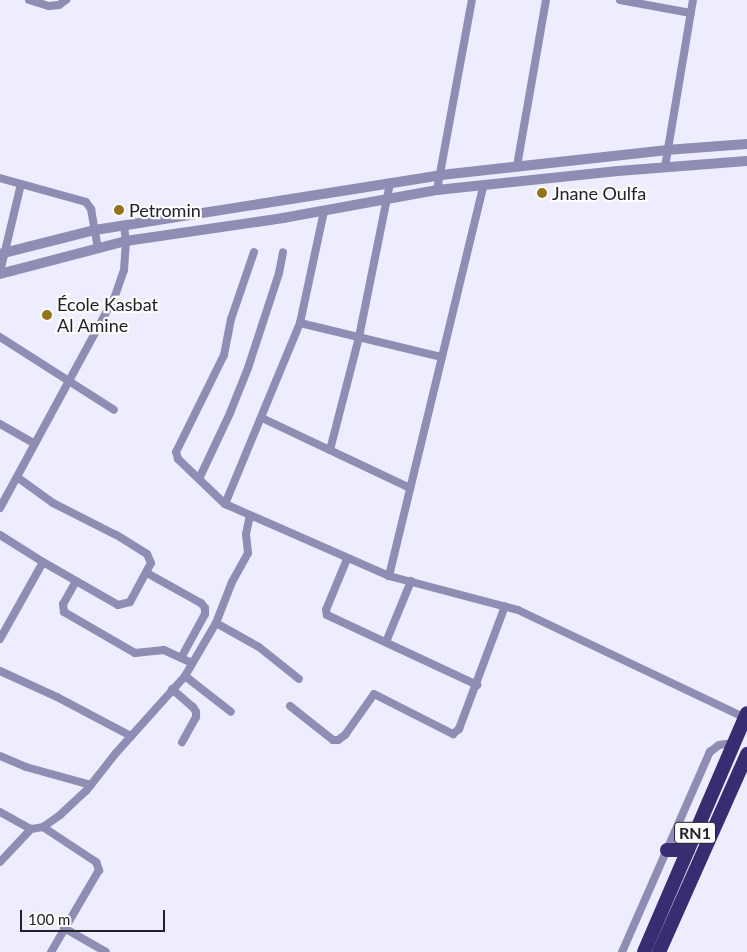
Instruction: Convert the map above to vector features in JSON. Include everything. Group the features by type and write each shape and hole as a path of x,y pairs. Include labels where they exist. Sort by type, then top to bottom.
{"highway":[{"name":"RN1","path":"644,952 746,716"},
{"name":"RN1","path":"659,952 747,754"},
{"path":"667,850 688,850"}],"street":[{"path":"29,0 49,6 59,6 66,0"},
{"path":"437,190 472,0"},
{"path":"516,166 546,0"},
{"path":"620,0 691,13"},
{"path":"665,167 666,150 693,0"},
{"path":"2,253 95,230 441,175 666,150 747,144"},
{"path":"20,184 2,253 0,273 126,241 324,212 388,198 437,190 665,167 747,161"},
{"path":"0,178 86,202 91,209 98,248"},
{"path":"330,450 359,337 390,184"},
{"path":"389,576 483,186"},
{"path":"225,504 300,323 324,212"},
{"path":"0,508 115,296 124,270 126,241 124,226"},
{"path":"254,252 231,319 224,355 177,445 176,452 178,459 225,504 389,576 506,606 552,624 746,716"},
{"path":"199,479 230,413 248,368 284,252"},
{"path":"300,323 442,357"},
{"path":"0,337 114,410"},
{"path":"262,418 410,488"},
{"path":"0,424 35,444"},
{"path":"0,535 118,605 130,602 151,563 148,554 116,535 53,504 17,477"},
{"path":"0,862 31,829 43,827 60,815 91,785 131,736 146,722 172,689 185,676 216,623 232,582 248,553 246,534 250,515"},
{"path":"347,559 326,613 477,685"},
{"path":"0,638 43,562"},
{"path":"147,573 201,603 205,608 205,614 181,658"},
{"path":"76,581 63,604 64,612 135,653 164,650 192,663"},
{"path":"386,642 410,581"},
{"path":"290,706 333,740 338,740 345,735 374,694 453,734 459,729 506,606"},
{"path":"216,623 259,647 299,679"},
{"path":"0,671 57,697 131,736"},
{"path":"185,676 231,712"},
{"path":"172,689 193,707 196,712 196,717 182,742"},
{"path":"622,952 710,752 716,746 734,743"},
{"path":"0,756 26,767 91,785"},
{"path":"0,812 31,829"},
{"path":"43,827 99,866 99,870 51,952"},
{"path":"64,928 106,952"}],"place":[{"name":"Jnane Oulfa","path":"542,193"},
{"name":"Petromin","path":"119,210"},
{"name":"École Kasbat Al Amine","path":"47,315"}]}
